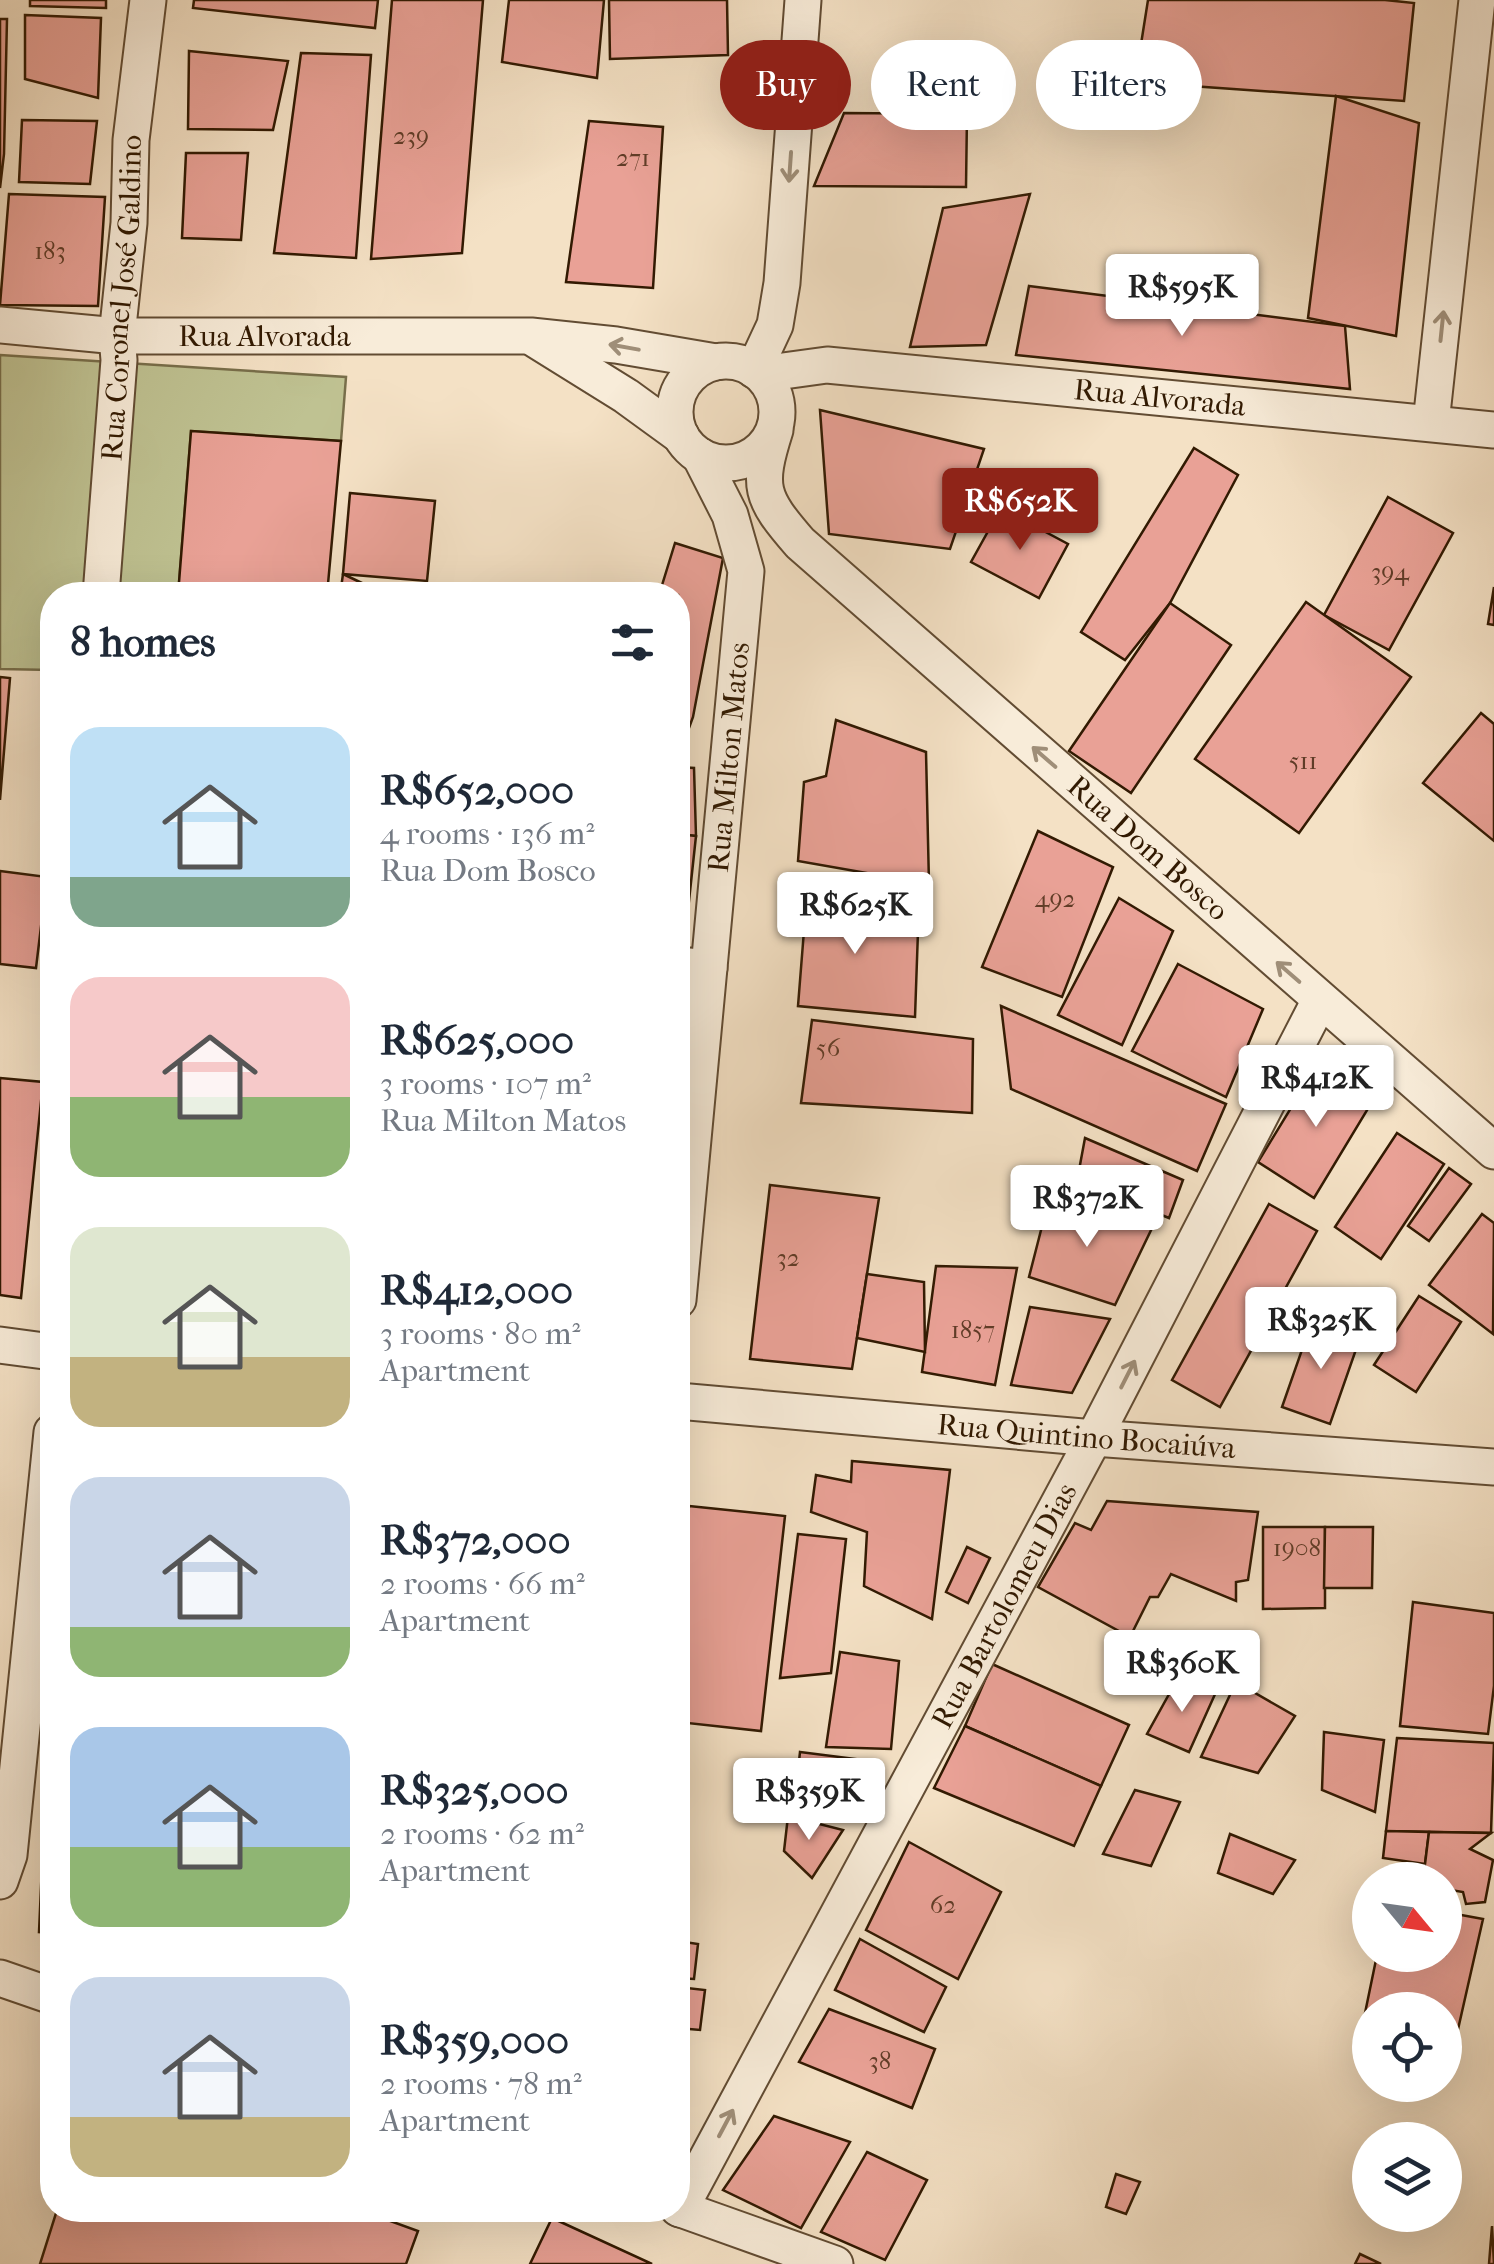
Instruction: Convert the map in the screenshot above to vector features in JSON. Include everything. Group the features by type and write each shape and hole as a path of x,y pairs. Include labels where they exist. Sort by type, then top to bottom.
{"street":[{"name":"Rua Coronel José Galdino","path":"102,582 119,360 117,336 129,223 131,140 148,0"},
{"path":"777,419 774,389 758,372 774,325 782,283 803,0"},
{"path":"1431,423 1477,0"},
{"name":"Rua Alvorada","path":"0,324 117,336 530,336 742,364 758,372 827,365 1494,430"},
{"path":"530,336 626,396 690,446 720,462 743,460 762,449 777,419 827,365"},
{"path":"690,446 674,418 676,398 683,381 695,369 716,362"},
{"name":"Rua Dom Bosco","path":"777,419 763,469 766,494 780,520 771,553 1320,1000 1494,1150"},
{"name":"Rua Milton Matos","path":"690,446 730,514 771,553 693,966 690,1033"},
{"name":"Rua Bartolomeu Dias","path":"690,2188 1094,1438 1320,1000"},
{"path":"0,1345 40,1350"},
{"name":"Rua Quintino Bocaiúva","path":"690,1402 1494,1468"},
{"path":"0,1881 10,1854 40,1553"},
{"path":"0,1978 40,1992"},
{"path":"690,2212 835,2264"}],"green space":[{"path":"0,355 346,377 341,441 191,431 179,582 40,582 40,670 0,669"}],"building":[{"path":"30,0 106,0 106,8 30,6"},
{"path":"194,0 378,0 375,28 193,8"},
{"path":"392,0 483,0 462,253 371,259"},
{"path":"509,0 604,0 597,78 502,62"},
{"path":"609,0 727,0 728,40 720,40 720,55 610,59"},
{"path":"1148,0 1414,3 1404,101 1202,87 1202,40 1142,40"},
{"path":"25,15 101,18 98,98 25,79"},
{"path":"0,19 7,19 0,188"},
{"path":"189,51 288,61 273,130 188,129"},
{"path":"301,53 371,55 356,258 274,253"},
{"path":"1336,96 1419,123 1396,336 1308,318"},
{"path":"851,113 871,113 871,130 967,130 966,187 814,186 837,130 851,130"},
{"path":"22,120 97,121 90,184 19,182"},
{"path":"589,121 663,127 653,288 566,282"},
{"path":"186,153 248,153 241,240 182,238"},
{"path":"9,194 105,197 98,306 0,305"},
{"path":"1030,194 986,345 910,347 943,208"},
{"path":"1029,286 1345,326 1350,389 1016,355"},
{"path":"820,410 984,449 950,549 829,534"},
{"path":"191,431 341,441 328,582 179,582"},
{"path":"1194,448 1238,475 1170,603 1125,660 1081,632"},
{"path":"350,493 435,501 427,581 343,574"},
{"path":"1388,497 1453,533 1389,650 1324,615"},
{"path":"1001,508 1068,544 1039,598 971,562"},
{"path":"675,543 723,558 690,725 690,582 663,582"},
{"path":"343,574 360,582 342,582"},
{"path":"1494,587 1494,625 1488,624"},
{"path":"1306,602 1411,677 1299,833 1195,759"},
{"path":"1170,603 1231,645 1131,793 1069,751"},
{"path":"0,677 10,678 0,800"},
{"path":"1481,713 1494,724 1494,841 1423,783"},
{"path":"836,720 926,752 929,884 798,861 804,782 826,776"},
{"path":"690,768 694,768 696,836 690,835"},
{"path":"1038,831 1113,867 1062,997 982,967"},
{"path":"690,835 696,836 690,892"},
{"path":"0,871 40,876 36,968 0,964"},
{"path":"808,880 868,893 865,928 918,931 915,1017 798,1006"},
{"path":"1119,898 1173,931 1122,1045 1058,1015"},
{"path":"1178,964 1263,1009 1226,1097 1132,1051"},
{"path":"1001,1006 1226,1104 1197,1171 1011,1089"},
{"path":"812,1020 973,1039 972,1113 801,1103"},
{"path":"1319,1062 1375,1097 1314,1198 1258,1162"},
{"path":"0,1078 40,1082 40,1111 21,1298 0,1295"},
{"path":"1397,1133 1444,1164 1381,1259 1335,1227"},
{"path":"1085,1138 1183,1180 1169,1218 1077,1181"},
{"path":"1449,1168 1471,1184 1429,1241 1408,1226"},
{"path":"770,1185 879,1198 852,1369 750,1359"},
{"path":"1050,1195 1153,1226 1115,1305 1029,1277"},
{"path":"1269,1204 1317,1231 1220,1407 1172,1380"},
{"path":"1482,1214 1494,1223 1493,1334 1429,1285"},
{"path":"936,1266 1017,1268 995,1385 922,1372"},
{"path":"867,1274 924,1282 925,1352 857,1338"},
{"path":"1419,1296 1461,1322 1416,1392 1374,1365"},
{"path":"1030,1307 1110,1319 1072,1393 1011,1385"},
{"path":"1312,1321 1360,1338 1330,1424 1282,1407"},
{"path":"852,1461 950,1470 932,1619 864,1586 867,1532 811,1512 816,1475 851,1482"},
{"path":"1107,1501 1258,1512 1248,1580 1236,1582 1236,1601 1171,1574 1158,1597 1150,1597 1130,1637 1038,1587 1075,1523 1091,1530"},
{"path":"690,1506 785,1516 761,1731 690,1723"},
{"path":"1263,1527 1325,1527 1325,1608 1263,1609"},
{"path":"1325,1527 1373,1527 1372,1588 1324,1588"},
{"path":"798,1534 846,1539 831,1673 780,1678"},
{"path":"967,1547 990,1558 968,1603 946,1592"},
{"path":"1413,1602 1494,1613 1494,1686 1488,1734 1400,1726"},
{"path":"840,1652 899,1661 891,1749 826,1747"},
{"path":"992,1664 1129,1725 1101,1786 965,1726"},
{"path":"1178,1678 1216,1692 1189,1752 1147,1734"},
{"path":"1236,1682 1295,1716 1258,1773 1201,1757"},
{"path":"965,1726 1101,1786 1074,1846 934,1788"},
{"path":"1324,1732 1384,1740 1375,1812 1322,1790"},
{"path":"1397,1738 1494,1743 1491,1833 1386,1831"},
{"path":"800,1752 879,1762 855,1820 794,1808"},
{"path":"1135,1790 1180,1802 1151,1866 1103,1854"},
{"path":"788,1816 843,1830 812,1878 784,1851"},
{"path":"1386,1831 1429,1832 1425,1862 1383,1858"},
{"path":"1429,1832 1491,1833 1470,1849 1493,1860 1485,1902 1466,1904 1462,1862 1425,1862"},
{"path":"1230,1834 1295,1860 1273,1894 1218,1873"},
{"path":"909,1842 1001,1892 958,1979 866,1930"},
{"path":"1462,1915 1483,1919 1462,2012 1462,1992 1369,1992 1373,1972 1462,1972"},
{"path":"860,1939 946,1987 924,2032 835,1990"},
{"path":"690,1943 698,1944 694,1979 690,1979"},
{"path":"690,1988 705,1990 700,2030 690,2029"},
{"path":"829,2009 935,2049 912,2108 799,2062"},
{"path":"774,2116 850,2142 801,2228 723,2190"},
{"path":"867,2152 927,2180 885,2260 821,2232"},
{"path":"1116,2174 1140,2182 1126,2214 1106,2207"},
{"path":"53,2222 393,2222 418,2231 406,2264 40,2264"},
{"path":"550,2222 561,2222 652,2264 530,2264"},
{"path":"1492,2226 1494,2264 1489,2264"},
{"path":"1360,2254 1381,2264 1355,2264"}]}
